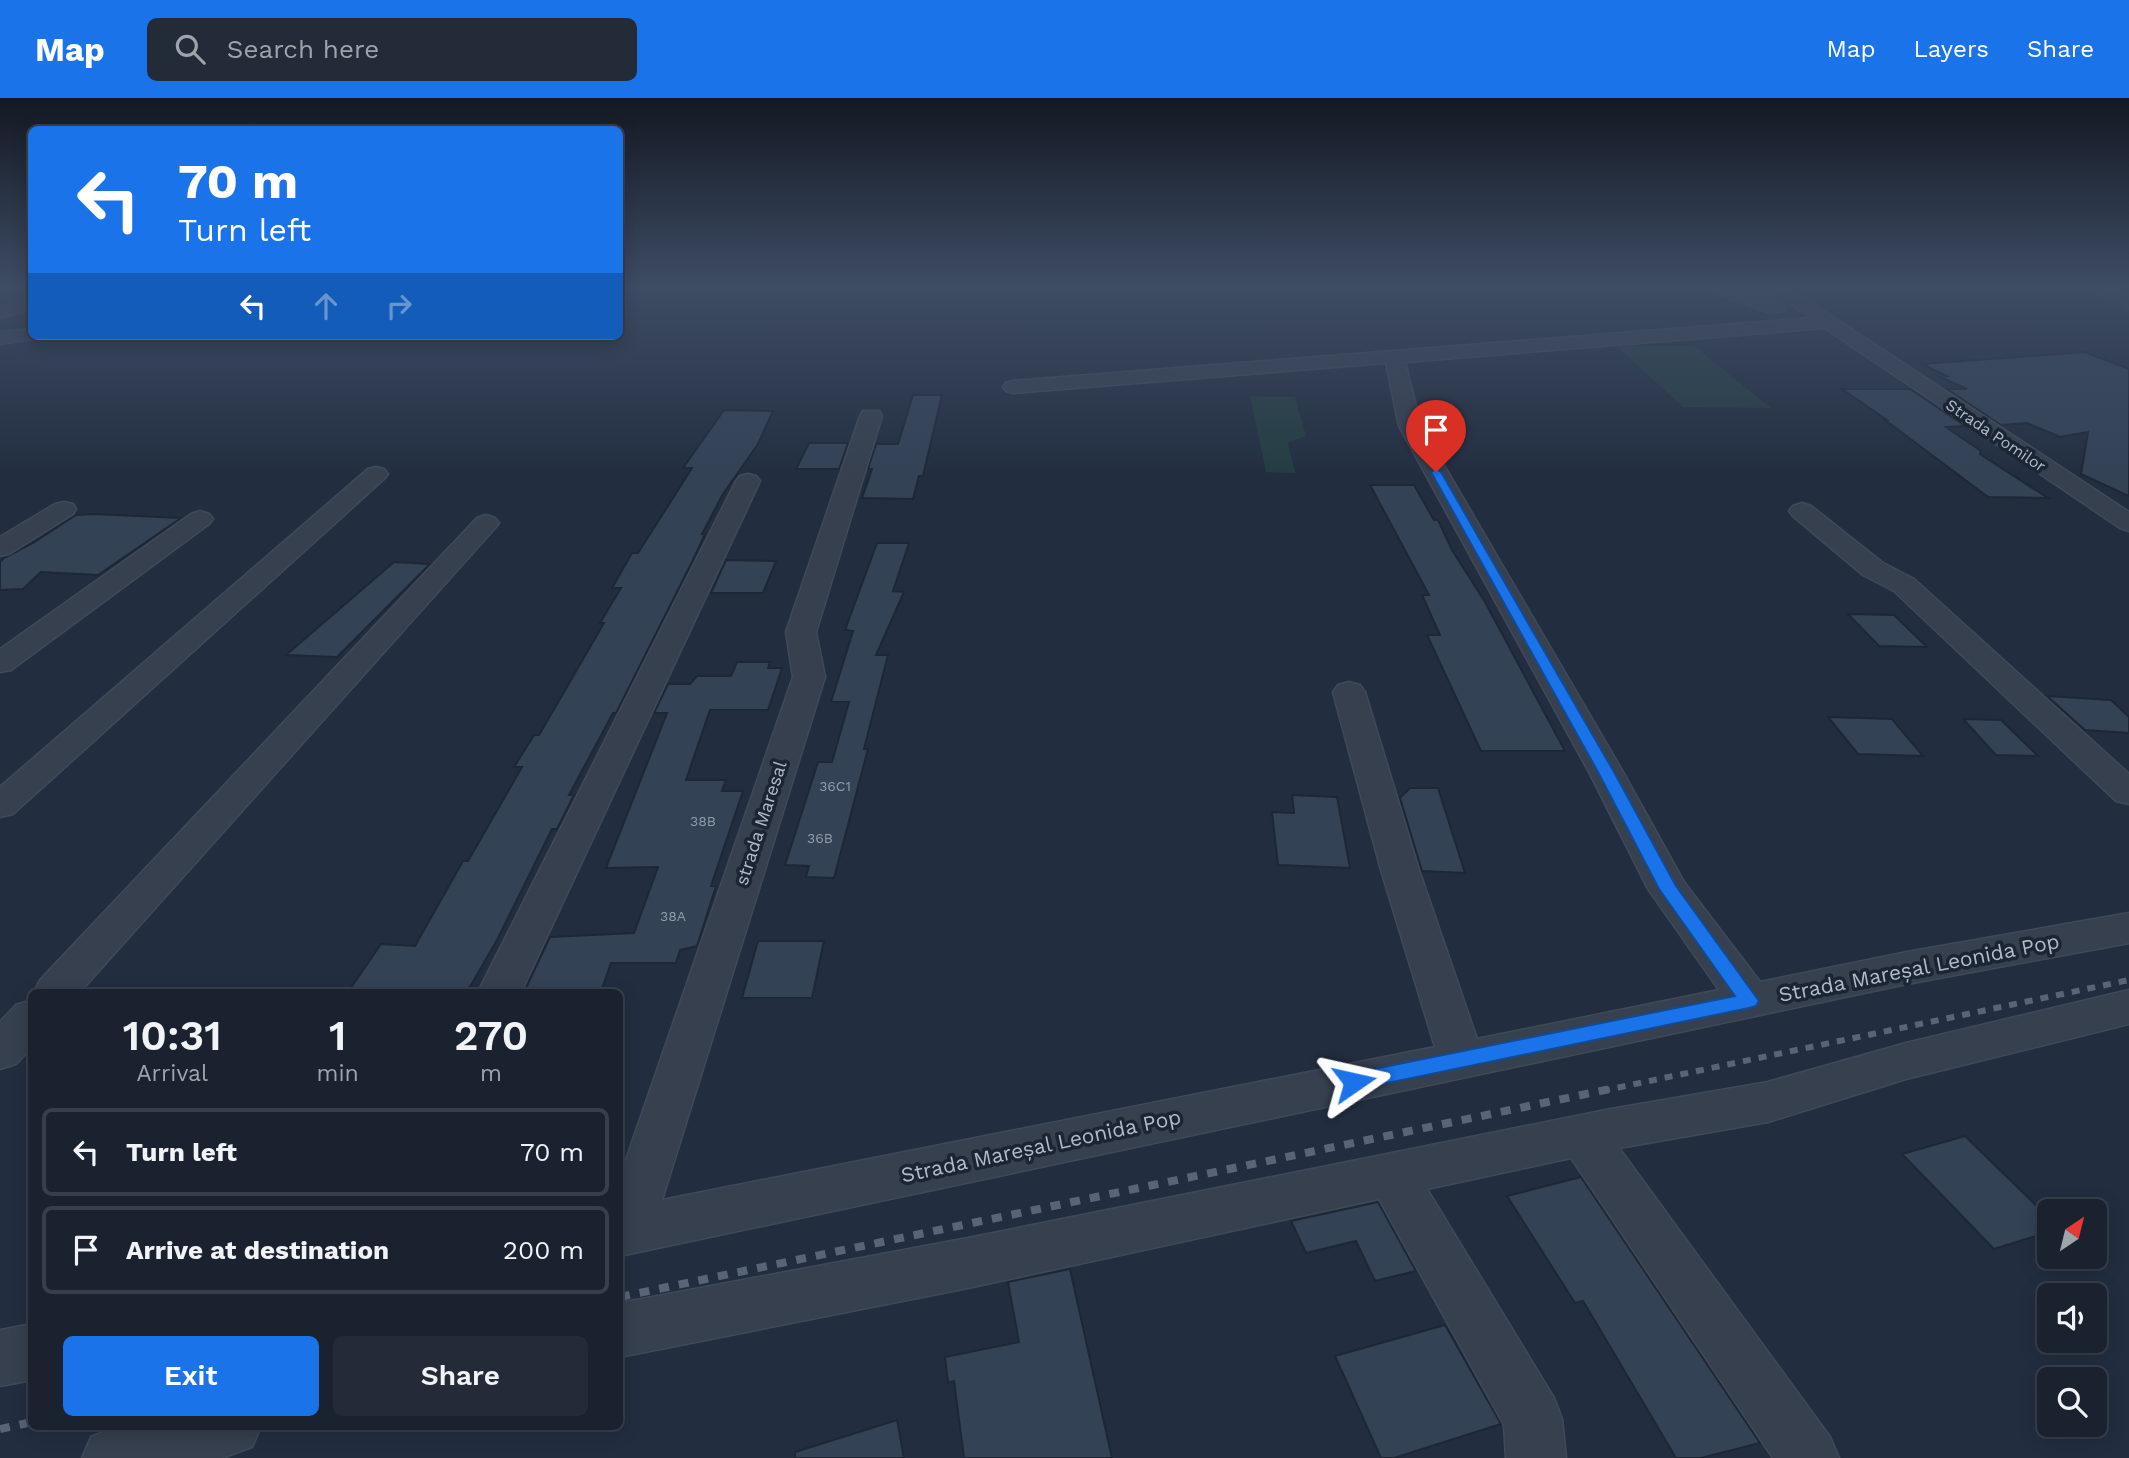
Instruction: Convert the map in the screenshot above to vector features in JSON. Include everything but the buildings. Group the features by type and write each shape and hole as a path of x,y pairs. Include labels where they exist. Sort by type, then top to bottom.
{"street":[{"path":"1013,387 1477,349"},
{"name":"Strada Pomilor","path":"1869,349 2129,523"},
{"path":"1394,356 1410,426 1606,772 1668,889 1749,1001"},
{"name":"strada Maresal","path":"623,1231 809,677 810,661 802,646 801,632 871,416"},
{"path":"0,806 376,474"},
{"path":"500,989 748,481"},
{"path":"0,548 64,509"},
{"path":"1802,511 1873,569 1904,585 2129,793"},
{"path":"0,663 200,519"},
{"path":"58,989 486,523"},
{"path":"1349,692 1401,870 1462,1060"},
{"name":"Strada Mareșal Leonida Pop","path":"623,1231 1908,968 2129,928"},
{"path":"623,1328 968,1263 1582,1135 1768,1102 1906,1061 2129,1007"},
{"path":"0,1051 28,1021"},
{"path":"1582,1135 1809,1458"},
{"path":"1391,1174 1533,1419 1536,1458"},
{"path":"0,1358 28,1353"},
{"path":"112,1458 216,1430"}],"green space":[{"path":"1620,349 1698,349 1771,408 1683,407"},
{"path":"1250,396 1295,397 1306,436 1288,443 1295,473 1266,472"}],"railway":[{"path":"1602,1091 2129,980"},
{"path":"623,1296 1610,1089"},
{"path":"0,1429 28,1423"}],"route":[{"path":"1354,1082 1749,1001 1668,889 1606,772 1436,472"}]}
